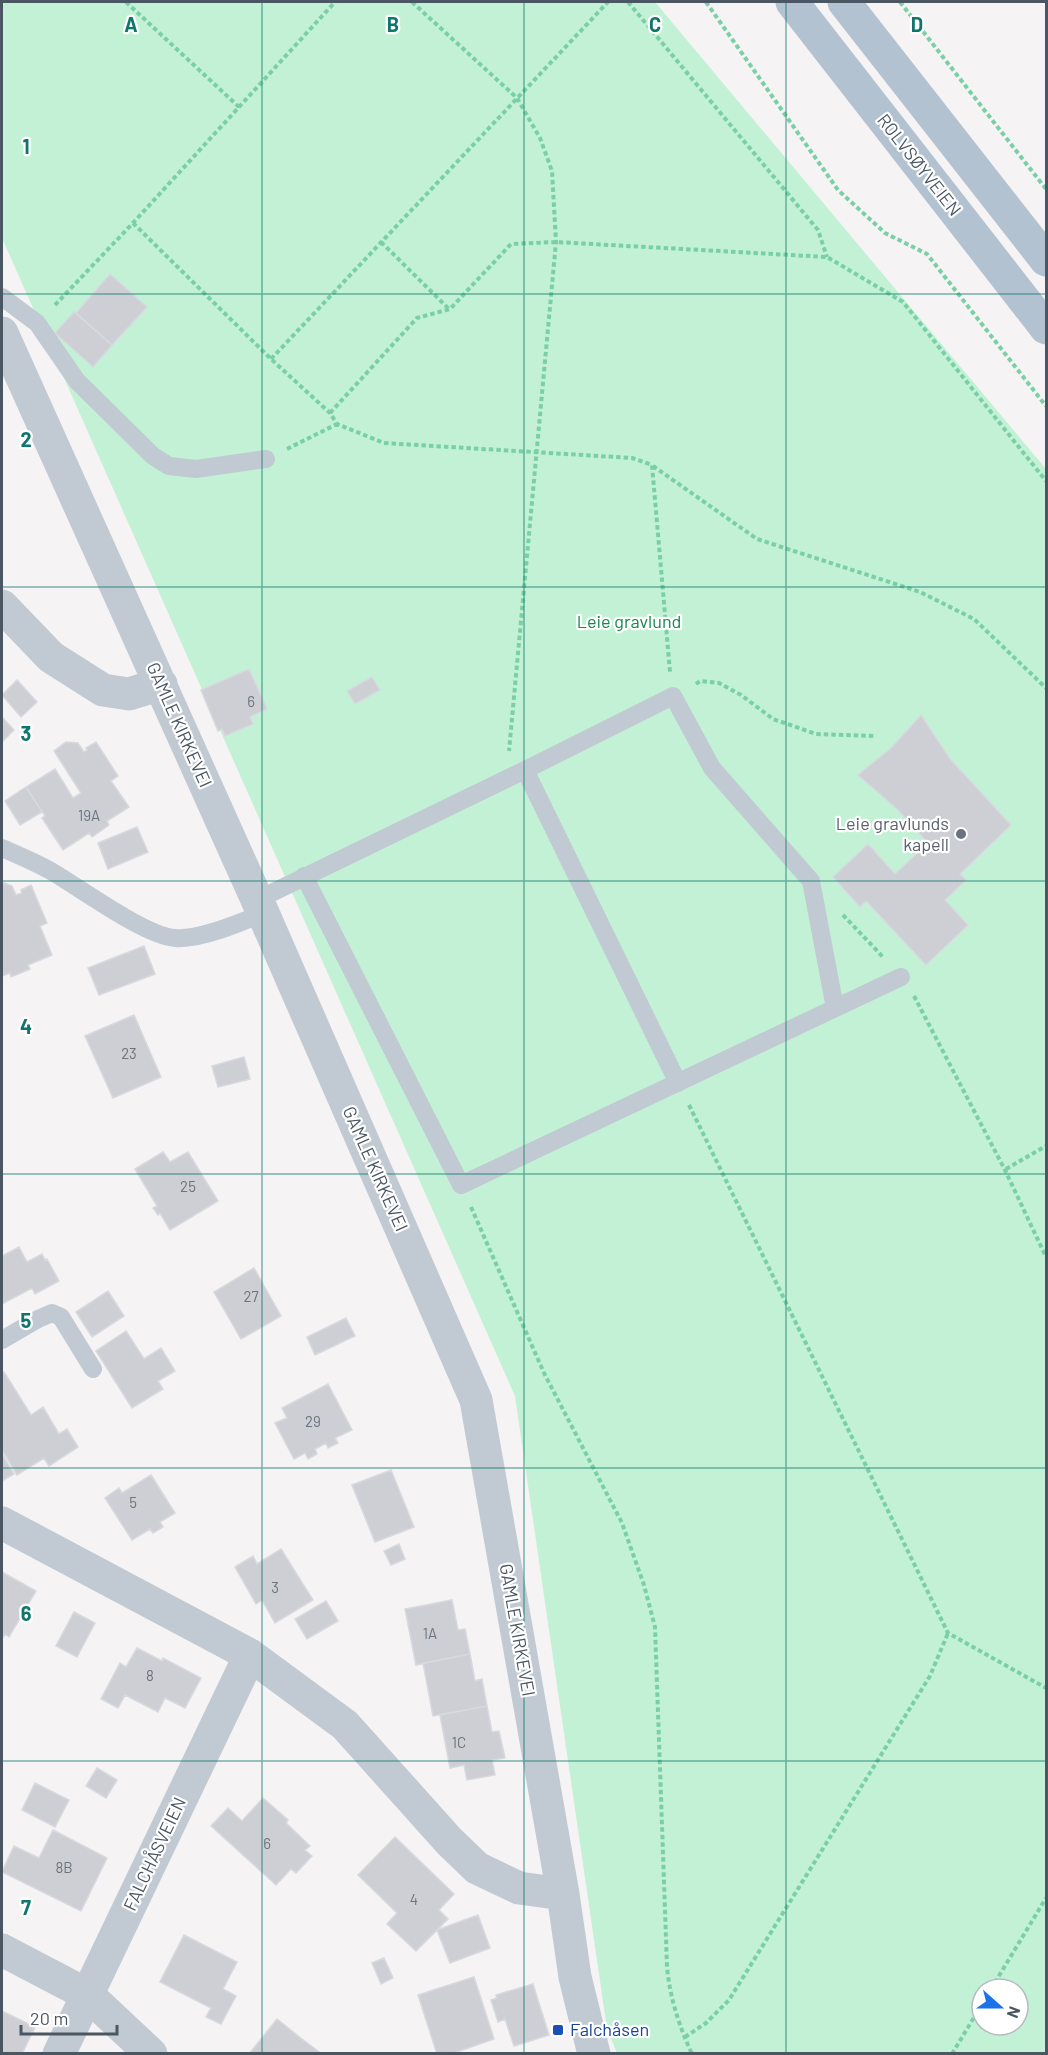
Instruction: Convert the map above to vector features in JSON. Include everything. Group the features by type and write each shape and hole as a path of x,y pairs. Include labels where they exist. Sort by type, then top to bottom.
{"main road":[{"name":"ROLVSØYVEIEN","path":"792,2 1047,328"},
{"path":"844,2 1047,260"}],"street":[{"name":"GAMLE KIRKEVEI","path":"2,333 260,906 477,1400 563,1894 575,1977 594,2054"},
{"path":"2,606 51,657 104,690 129,694 161,684"},
{"path":"2,1523 249,1655 345,1725 449,1841 477,1868 519,1888 563,1894"},
{"name":"FALCHÅSVEIEN","path":"59,2054 249,1655"},
{"path":"2,1950 88,1995 151,2054"}],"lane":[{"path":"2,297 37,323 77,381 153,456 169,466 196,469 266,459"},
{"path":"2,848 49,870 155,933 168,937 189,937 234,925 304,876 525,770 672,696 712,768 811,881 835,1008"},
{"path":"525,770 678,1083"},
{"path":"304,876 461,1185 901,977"},
{"path":"2,1340 52,1313 61,1317 93,1368"}],"path":[{"path":"126,2 239,107"},
{"path":"37,323 133,223 335,2"},
{"path":"412,2 517,99 540,138 552,171 556,242 506,779"},
{"path":"271,359 609,2"},
{"path":"628,2 818,230 827,257"},
{"path":"706,2 838,190 885,233 927,254 1047,406"},
{"path":"900,2 1047,189"},
{"path":"133,223 271,359 330,413 337,424 384,443 632,458 652,465 757,539 920,592 974,619 1047,688"},
{"path":"381,242 450,309"},
{"path":"330,413 417,318 450,309 511,244 556,242 827,257 903,302 1047,481"},
{"path":"266,459 337,424"},
{"path":"652,465 672,696 700,681 719,683 741,695 773,720 816,734 875,736"},
{"path":"811,881 901,977 920,1007 1005,1170 1047,1257"},
{"path":"678,1083 948,1634 1047,1688"},
{"path":"1005,1170 1047,1146"},
{"path":"461,1185 544,1373 622,1523 644,1585 655,1627 667,1967 670,1994 684,2037 693,2054"},
{"path":"684,2037 706,2023 729,2000 930,1676 948,1634"},
{"path":"998,1977 1047,1898"},
{"path":"952,2054 970,2024"}],"green space":[{"name":"Leie gravlund","path":"2,2 655,2 1046,469 1046,2053 617,2053 607,2029 515,1396 2,238"}],"building":[{"path":"110,274 147,307 112,345 76,313"},
{"path":"74,312 112,345 93,367 55,333"},
{"path":"249,669 267,709 250,717 253,724 225,736 222,729 218,731 201,690"},
{"path":"372,677 380,690 355,704 347,691"},
{"path":"17,680 37,702 21,717 2,695"},
{"name":"Leie gravlunds kapell","path":"921,715 950,759 1011,825 960,874 966,880 945,900 968,925 926,965 866,901 860,907 833,877 868,844 895,874 928,843 897,809 858,775 891,748"},
{"path":"2,717 14,730 2,742"},
{"path":"66,742 78,743 84,752 96,742 118,776 111,781 129,807 107,821 109,825 92,837 89,833 63,850 42,818 45,816 26,787 55,769 73,798 81,793 54,751"},
{"path":"26,787 42,812 20,825 5,801"},
{"path":"137,827 148,852 108,869 98,843"},
{"path":"2,882 12,886 16,895 31,885 47,923 40,926 52,955 28,965 30,969 11,977 10,973 2,976"},
{"path":"144,946 155,974 99,995 88,968"},
{"path":"134,1015 161,1077 113,1098 85,1036"},
{"path":"244,1057 250,1079 218,1087 212,1066"},
{"path":"163,1152 170,1162 188,1152 218,1201 170,1230 160,1213 158,1215 153,1208 157,1206 135,1169"},
{"path":"19,1247 27,1262 42,1254 59,1281 35,1294 32,1288 2,1304 2,1256"},
{"path":"254,1268 281,1316 241,1339 214,1292"},
{"path":"108,1291 124,1316 92,1337 76,1312"},
{"path":"346,1318 355,1336 315,1355 307,1337"},
{"path":"126,1331 144,1359 161,1348 175,1371 158,1381 163,1389 132,1408 96,1351"},
{"path":"4,1372 31,1415 43,1407 59,1434 67,1429 78,1447 49,1466 44,1458 17,1475 2,1450 2,1373"},
{"path":"328,1384 352,1430 335,1438 338,1443 328,1448 326,1443 315,1449 317,1454 308,1459 305,1453 294,1459 275,1423 287,1418 282,1408"},
{"path":"2,1454 14,1474 2,1481"},
{"path":"391,1470 414,1527 375,1542 352,1485"},
{"path":"151,1475 175,1513 160,1522 163,1527 153,1533 150,1529 132,1540 105,1498 119,1488 122,1493"},
{"path":"399,1544 405,1559 391,1565 384,1551"},
{"path":"281,1549 313,1600 275,1623 262,1600 256,1604 235,1567 253,1556 257,1564"},
{"path":"2,1572 36,1591 9,1637 5,1634 2,1639"},
{"path":"452,1600 458,1630 465,1629 470,1654 416,1665 405,1609"},
{"path":"326,1601 338,1621 307,1639 295,1619"},
{"path":"74,1612 95,1623 77,1657 56,1646"},
{"path":"137,1648 162,1661 163,1658 201,1678 185,1708 165,1698 158,1712 125,1695 118,1708 101,1699 120,1663 126,1667"},
{"path":"470,1654 475,1681 482,1679 487,1706 433,1716 423,1663"},
{"path":"487,1706 492,1732 499,1731 505,1758 492,1760 495,1775 467,1780 464,1765 450,1768 440,1715"},
{"path":"97,1768 117,1780 106,1798 86,1786"},
{"path":"35,1783 69,1800 55,1827 22,1810"},
{"path":"263,1798 288,1820 286,1823 310,1846 305,1850 312,1856 296,1873 291,1869 276,1885 211,1826 228,1808 242,1821"},
{"path":"53,1830 107,1858 81,1911 2,1872 14,1846 39,1858"},
{"path":"395,1837 454,1894 439,1910 448,1919 416,1951 387,1924 397,1913 358,1875"},
{"path":"478,1915 490,1948 450,1963 437,1930"},
{"path":"184,1935 237,1962 223,1989 236,1996 221,2024 206,2017 211,2008 160,1982"},
{"path":"384,1958 393,1978 381,1984 372,1963"},
{"path":"474,1977 494,2039 451,2054 437,2054 418,1995"},
{"path":"533,1984 549,2035 514,2046 505,2019 498,2022 491,2000 497,1998 496,1995"},
{"path":"2,2011 35,2027 22,2054 2,2054"},
{"path":"277,2019 302,2039 322,2054 249,2054"}],"place":[{"name":"Leie gravlunds kapell","path":"961,834"},
{"name":"Falchåsen","path":"558,2030"}]}
